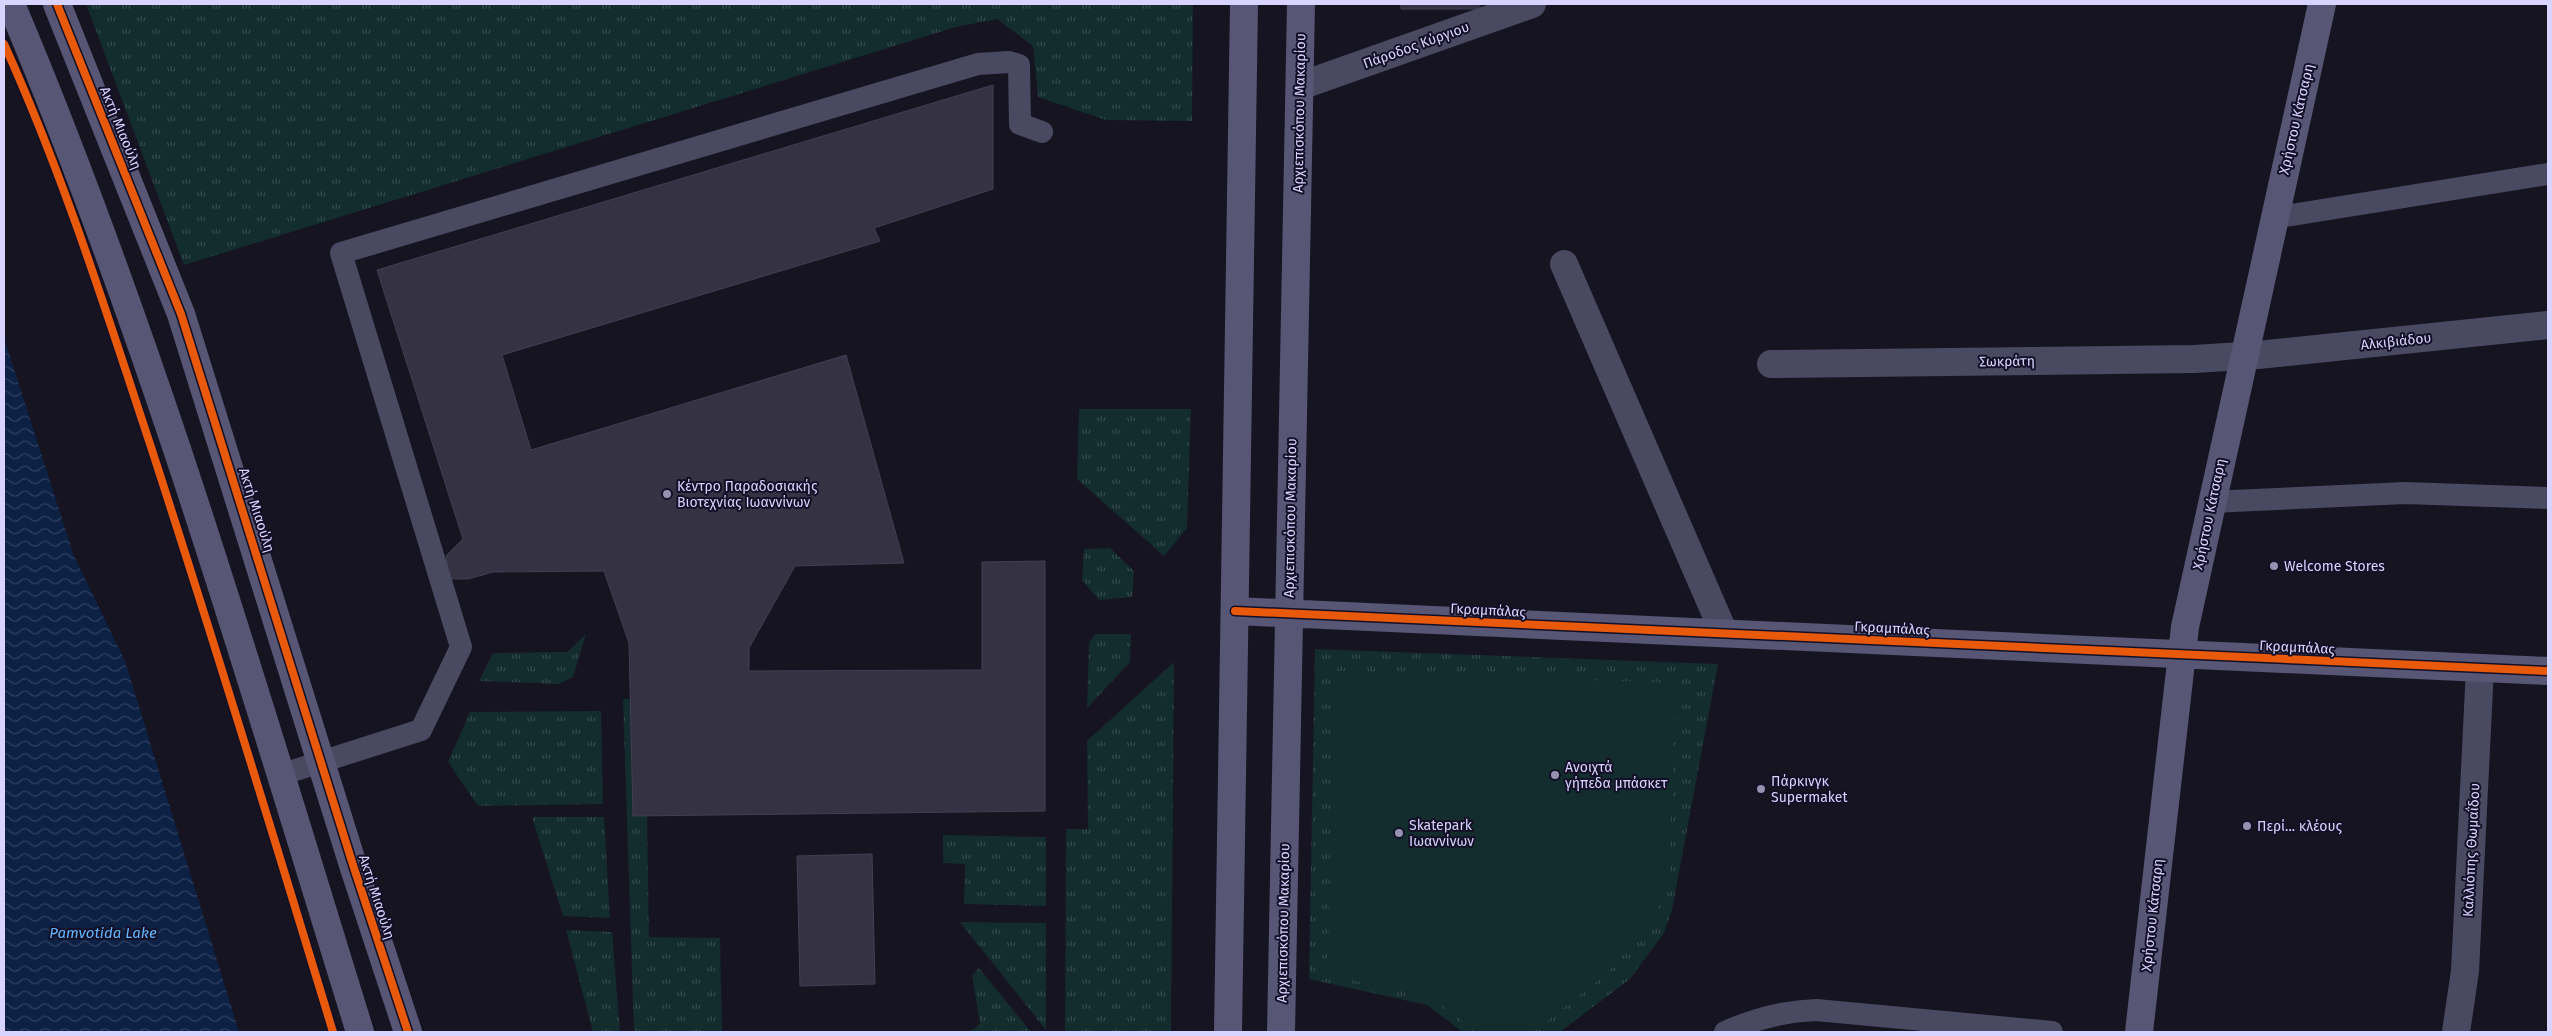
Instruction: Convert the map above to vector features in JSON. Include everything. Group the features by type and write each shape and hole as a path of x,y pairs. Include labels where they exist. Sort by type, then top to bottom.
{"street":[{"path":"11,4 66,139 126,295 174,439 360,1032"},
{"name":"Ακτή Μιαούλη","path":"58,4 181,314 408,1032"},
{"path":"1228,1032 1244,4"},
{"name":"Αρχιεπισκόπου Μακαρίου","path":"1281,1032 1301,4"},
{"name":"Πάροδος Κύργιου","path":"1300,86 1532,4"},
{"name":"Χρήστου Κάτσαρη","path":"2139,1032 2181,654 2243,356 2322,4"},
{"path":"1564,264 1724,633"},
{"name":"Αλκιβιάδου","path":"2243,356 2548,325"},
{"name":"Σωκράτη","path":"1771,364 2194,359 2243,356"},
{"name":"Γκραμπάλας","path":"1235,611 2548,671"},
{"name":"Καλλιόπης Θωμαΐδου","path":"2456,1032 2465,971 2480,668"}],"lane":[{"path":"280,775 420,730 461,647 341,253 978,64 1010,62 1018,65 1020,124 1042,132"},
{"path":"2273,218 2548,174"},
{"path":"2212,502 2405,493 2548,498"},
{"path":"1725,1032 1755,1020 1796,1010 1816,1010 2052,1032"}],"green space":[{"path":"86,4 1193,4 1192,121 1106,120 1038,97 1033,46 997,19 956,27 184,265"},
{"path":"1079,409 1191,409 1187,528 1164,556 1077,479"},
{"path":"1110,548 1134,571 1132,597 1099,600 1082,580 1084,549"},
{"path":"586,634 573,677 559,684 479,681 493,653 567,652"},
{"path":"1095,634 1131,634 1130,662 1087,708 1089,643"},
{"path":"1315,649 1718,664 1672,910 1664,933 1630,979 1560,1032 1463,1032 1427,1005 1309,979"},
{"path":"1174,662 1171,1032 1065,1032 1066,829 1088,829 1087,741"},
{"path":"1334,671 1676,683 1669,875 1655,919 1605,975 1533,1032 1476,1032 1433,998 1328,975"},
{"path":"623,699 630,699 633,816 647,816 649,937 720,938 722,1032 634,1032"},
{"path":"601,711 603,804 478,806 448,762 470,712"},
{"path":"532,817 604,817 610,918 563,916"},
{"path":"943,835 1046,837 1046,906 964,904 965,864 943,863"},
{"path":"960,922 1046,923 1046,1030"},
{"path":"566,930 612,932 620,1032 593,1032"},
{"path":"979,968 1031,1032 969,1032 980,1024 972,975"}],"water":[{"name":"Pamvotida Lake","path":"4,338 74,556 125,661 239,1032 4,1032"}],"building":[{"path":"1401,4 1480,4 1480,9 1401,9"},
{"name":"Κέντρο Παραδοσιακής Βιοτεχνίας Ιωαννίνων","path":"993,85 993,189 874,228 880,241 502,355 531,450 846,355 904,563 795,566 749,648 749,671 982,670 982,562 1045,561 1045,811 633,816 629,643 604,571 493,572 468,579 449,579 446,556 463,539 377,270"},
{"path":"872,854 875,984 800,986 797,856"}],"cycle path":[{"path":"57,4 181,314 353,865 408,1032"},
{"path":"4,44 65,193 117,345 221,666 333,1032"},
{"path":"1235,611 2548,671"}],"place":[{"name":"Κέντρο Παραδοσιακής Βιοτεχνίας Ιωαννίνων","path":"667,494"},
{"name":"Welcome Stores","path":"2274,566"},
{"name":"Ανοιχτά γήπεδα μπάσκετ","path":"1555,775"},
{"name":"Πάρκινγκ Supermaket","path":"1761,789"},
{"name":"Περί... κλέους","path":"2247,826"},
{"name":"Skatepark Ιωαννίνων","path":"1399,833"}]}
